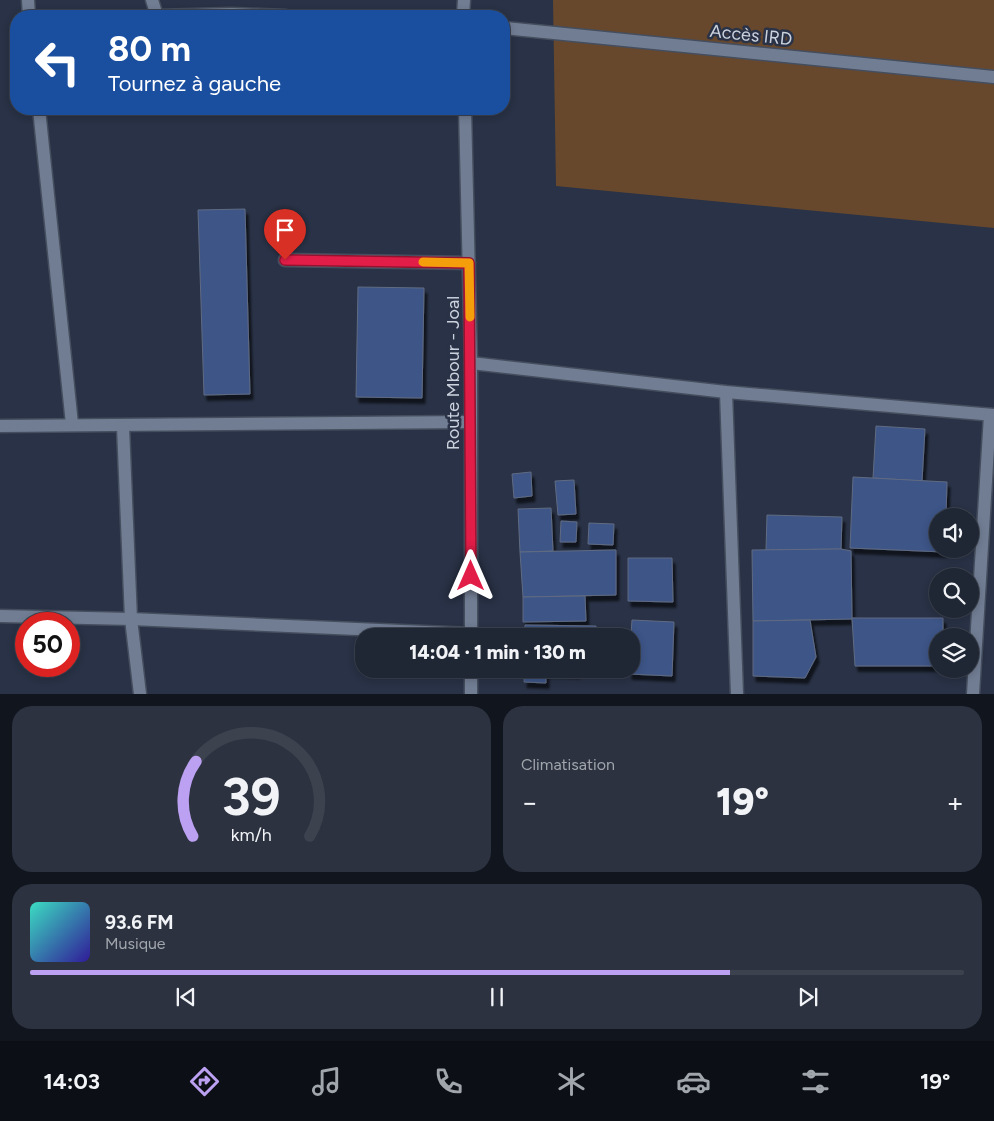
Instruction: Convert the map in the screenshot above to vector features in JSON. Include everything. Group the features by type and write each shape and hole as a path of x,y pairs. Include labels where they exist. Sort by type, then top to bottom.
{"street":[{"name":"Accès IRD","path":"510,29 994,78"},
{"path":"40,115 72,424"},
{"name":"Route Mbour - Joal","path":"465,115 471,363 471,628"},
{"path":"285,260 469,263"},
{"path":"471,363 726,392 992,415 973,694"},
{"path":"726,392 736,694"},
{"path":"0,426 72,424 123,427 470,422"},
{"path":"123,427 131,619 140,694"},
{"path":"0,616 131,619 355,630"},
{"path":"471,678 471,694"}],"shaded area":[{"path":"553,0 994,0 994,228 556,186"}],"building":[{"path":"245,209 250,394 204,395 198,210"},
{"path":"358,287 424,288 422,398 356,397"},
{"path":"876,426 925,429 922,481 873,478"},
{"path":"531,472 532,496 514,498 512,474"},
{"path":"853,477 947,482 946,508 929,508 929,551 850,548"},
{"path":"574,480 576,514 558,515 555,481"},
{"path":"551,508 553,551 520,552 518,509"},
{"path":"767,515 842,517 841,549 766,550"},
{"path":"561,521 577,522 576,542 560,542"},
{"path":"589,523 614,524 613,545 588,544"},
{"path":"841,549 851,551 852,619 753,621 752,550"},
{"path":"616,550 616,595 523,597 520,552"},
{"path":"628,558 672,558 673,602 628,601"},
{"path":"585,596 586,621 523,622 523,597"},
{"path":"852,618 943,618 943,628 929,628 929,666 855,666"},
{"path":"632,620 674,622 672,676 640,675 640,628 631,628"},
{"path":"810,620 816,657 805,678 753,676 753,621"},
{"path":"525,625 596,626 596,628 525,628"},
{"path":"524,678 546,678 546,683 524,682"}],"slow traffic":[{"path":"423,262 469,263 470,317"}],"route":[{"path":"285,260 469,263 471,576"}]}
